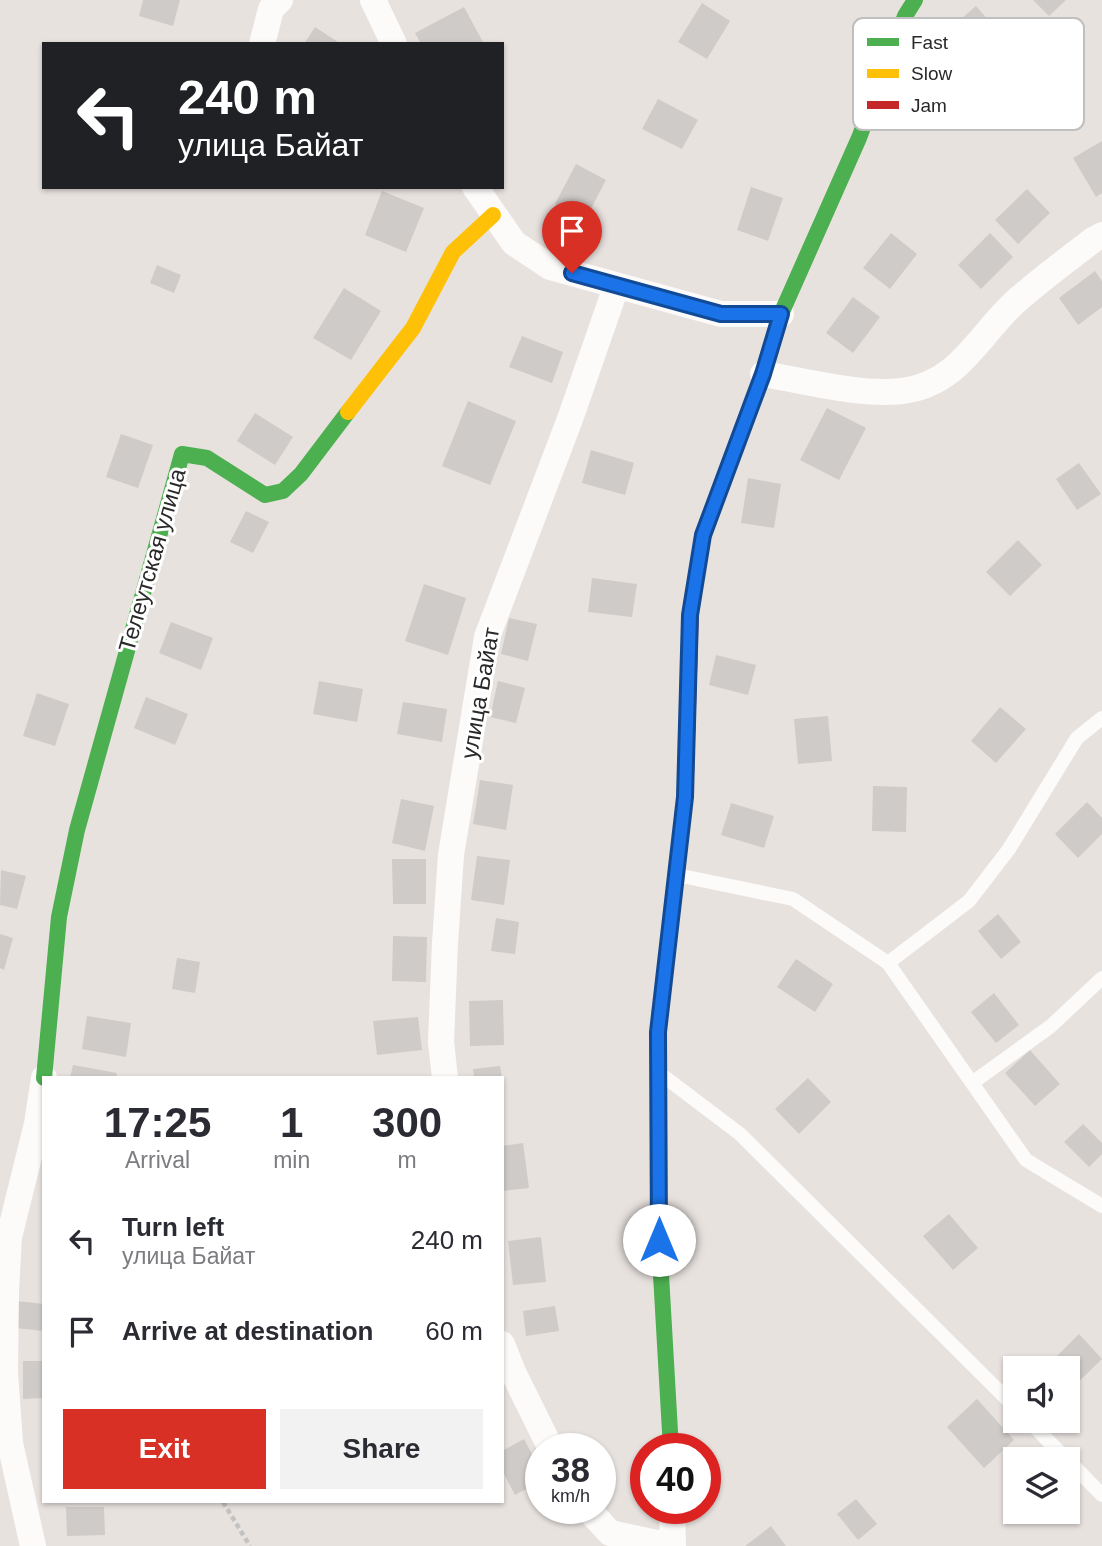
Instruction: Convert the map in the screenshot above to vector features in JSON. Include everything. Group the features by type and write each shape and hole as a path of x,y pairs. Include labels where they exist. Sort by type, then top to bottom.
{"street":[{"path":"263,42 271,9 280,0"},
{"path":"373,0 393,42"},
{"path":"670,1433 659,1240 658,1032 685,797 690,615 703,535 763,374 781,314 862,130"},
{"path":"476,189 513,243 550,267 721,314 781,314"},
{"name":"Телеутская улица","path":"44,1076 59,916 77,830 182,454 196,452 223,465 241,482 265,495 283,491 301,474 413,328 453,252 493,215"},
{"path":"763,374 879,392 904,391 928,384 945,376 965,361 1013,304 1102,235"},
{"name":"улица Байат","path":"445,1076 441,1042 451,855 487,637 570,419 617,286"},
{"name":"Телеутская улица","path":"33,1546 10,1443 5,1372 6,1291 9,1237 37,1124 42,1091"},
{"path":"504,1349 543,1433"},
{"path":"602,1524 610,1533 672,1546 672,1524"}],"lane":[{"path":"888,963 969,901 1009,849 1077,738 1102,718"},
{"path":"676,875 793,899 888,963 1026,1160 1102,1206"},
{"path":"972,1083 1051,1026 1102,978"},
{"path":"658,1072 740,1134 1003,1395"},
{"path":"1041,1433 1054,1447"},
{"path":"1080,1473 1102,1495"}],"path":[{"path":"224,1503 250,1546"}],"building":[{"path":"143,0 180,0 173,26 139,16"},
{"path":"1033,0 1066,0 1049,16"},
{"path":"702,3 730,21 707,59 678,42"},
{"path":"976,6 986,18 962,18"},
{"path":"464,7 483,42 420,42 415,33"},
{"path":"315,27 338,42 305,42"},
{"path":"658,99 698,120 682,149 642,129"},
{"path":"1102,141 1102,193 1096,197 1073,158"},
{"path":"576,164 606,180 585,220 555,204"},
{"path":"751,187 783,198 768,241 737,230"},
{"path":"1027,189 1050,213 1018,244 995,220"},
{"path":"382,191 424,208 406,252 365,235"},
{"path":"891,233 917,254 890,289 863,268"},
{"path":"990,233 1013,257 981,289 958,265"},
{"path":"157,265 181,275 174,293 150,283"},
{"path":"1095,271 1102,281 1102,307 1078,325 1059,298"},
{"path":"344,288 381,311 351,360 313,338"},
{"path":"853,297 880,317 853,353 826,333"},
{"path":"522,336 563,352 552,383 509,367"},
{"path":"468,401 516,421 490,485 442,466"},
{"path":"827,408 866,428 839,480 800,460"},
{"path":"255,413 293,437 275,465 237,441"},
{"path":"121,434 153,445 138,488 106,477"},
{"path":"591,450 634,463 625,495 582,483"},
{"path":"1079,463 1101,494 1077,510 1056,479"},
{"path":"748,478 781,484 774,528 741,523"},
{"path":"246,511 269,522 253,553 230,542"},
{"path":"1018,540 1042,565 1010,596 986,572"},
{"path":"592,578 637,584 632,617 588,612"},
{"path":"424,584 466,598 448,655 405,641"},
{"path":"509,618 537,624 528,661 501,654"},
{"path":"171,622 213,638 201,670 159,653"},
{"path":"716,655 756,665 748,695 709,685"},
{"path":"319,681 363,689 357,722 313,714"},
{"path":"498,681 525,688 516,723 490,717"},
{"path":"37,693 69,704 55,746 23,736"},
{"path":"146,697 188,714 175,745 134,728"},
{"path":"403,702 447,709 442,742 397,734"},
{"path":"1000,707 1026,729 996,763 971,741"},
{"path":"828,716 832,761 798,764 794,719"},
{"path":"480,780 513,785 506,830 473,824"},
{"path":"873,786 907,787 906,832 872,831"},
{"path":"401,799 434,806 425,851 392,843"},
{"path":"1087,802 1102,818 1102,834 1078,858 1055,834"},
{"path":"731,803 774,816 764,848 721,835"},
{"path":"477,856 510,860 504,905 471,900"},
{"path":"392,859 426,859 426,904 393,904"},
{"path":"1,870 26,876 17,909 0,905"},
{"path":"998,914 1021,942 1001,959 978,931"},
{"path":"496,918 519,922 515,954 491,951"},
{"path":"0,934 13,938 4,970 0,968"},
{"path":"393,936 427,937 426,982 392,981"},
{"path":"177,958 200,962 195,993 172,989"},
{"path":"796,959 833,984 815,1012 777,987"},
{"path":"994,993 1019,1025 996,1043 971,1012"},
{"path":"503,1000 504,1045 470,1046 469,1001"},
{"path":"87,1016 131,1023 126,1057 82,1049"},
{"path":"418,1017 422,1050 377,1055 373,1021"},
{"path":"1030,1050 1060,1084 1035,1106 1005,1073"},
{"path":"73,1065 117,1073 116,1076 70,1076"},
{"path":"500,1066 502,1076 474,1076 473,1069"},
{"path":"808,1078 831,1102 799,1134 775,1109"},
{"path":"1083,1124 1102,1143 1102,1154 1089,1167 1064,1142"},
{"path":"523,1143 529,1188 504,1191 504,1146"},
{"path":"949,1214 978,1248 953,1270 923,1236"},
{"path":"541,1237 546,1282 513,1285 508,1241"},
{"path":"17,1301 42,1304 42,1331 15,1328"},
{"path":"555,1306 559,1331 526,1336 523,1311"},
{"path":"1079,1334 1102,1359 1080,1380 1080,1356 1057,1356"},
{"path":"23,1361 42,1361 42,1398 23,1399"},
{"path":"977,1399 1003,1428 1003,1433 1008,1433 1014,1440 1003,1447 1003,1450 984,1468 947,1427"},
{"path":"524,1439 525,1490 515,1495 504,1474 504,1450"},
{"path":"856,1499 877,1524 858,1540 837,1514"},
{"path":"66,1507 104,1507 105,1535 67,1536"},
{"path":"771,1526 786,1546 745,1546"}],"traffic: fast":[{"path":"904,18 915,0"},
{"path":"691,607 703,535 763,374 781,314 862,130"},
{"path":"44,1076 59,917 77,830 182,454 207,458 265,495 283,491 301,474 348,412"},
{"path":"670,1433 659,1240 658,1032 686,774"}],"traffic: slow":[{"path":"348,412 413,328 453,252 493,215"}],"traffic: jam":[{"path":"686,774 691,607"}],"route":[{"path":"572,273 721,314 781,314 763,374 703,535 690,615 685,797 658,1032 659,1240"}]}
